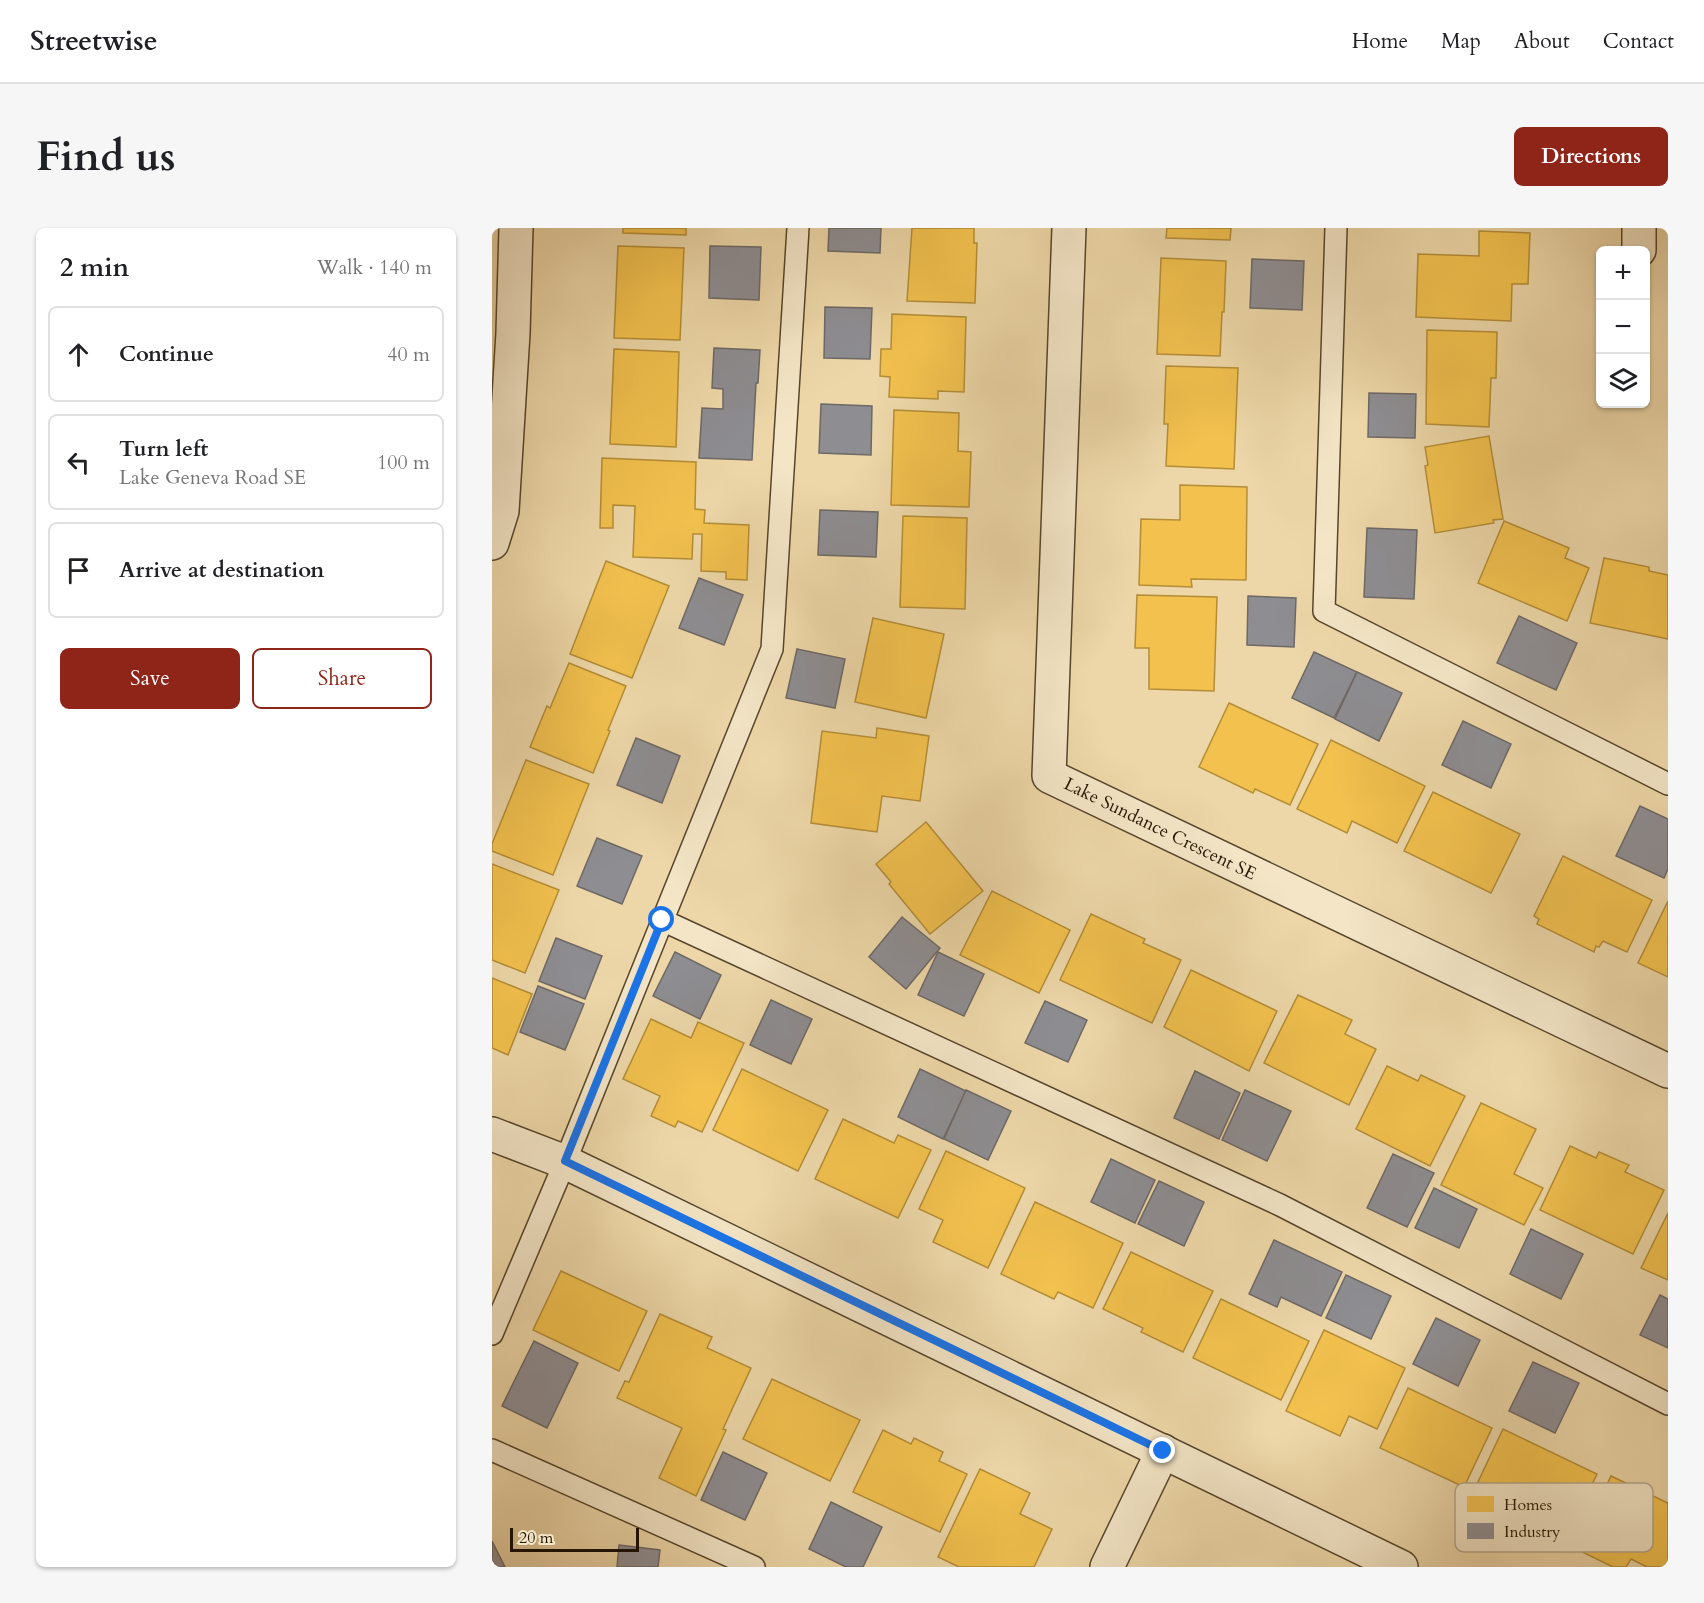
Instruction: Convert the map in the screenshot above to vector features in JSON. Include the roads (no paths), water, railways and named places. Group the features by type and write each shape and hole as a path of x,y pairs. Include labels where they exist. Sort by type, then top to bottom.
{"street":[{"path":"492,543 502,511 513,333 516,228"},
{"name":"Lake Sundance Crescent SE","path":"1070,228 1049,776 1668,1071"},
{"path":"1639,228 1639,246"},
{"path":"492,1134 565,1161 1401,1567"},
{"path":"1107,1567 1163,1451"}],"lane":[{"path":"492,1334 565,1161 772,649 798,228"},
{"path":"1336,228 1324,611 1668,784"},
{"path":"662,920 1280,1205 1668,1404"},
{"path":"492,1450 754,1567"}]}
